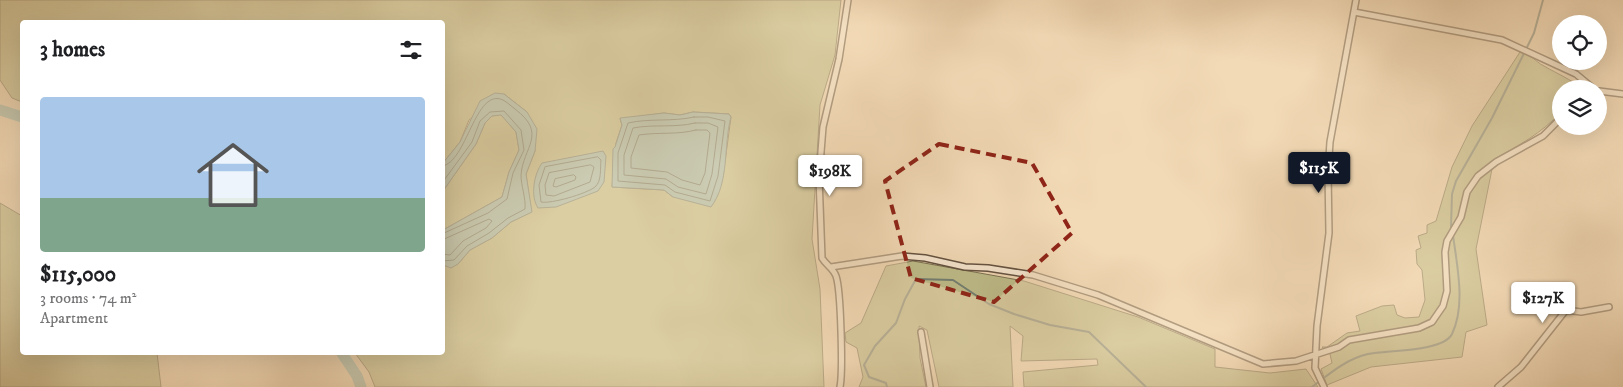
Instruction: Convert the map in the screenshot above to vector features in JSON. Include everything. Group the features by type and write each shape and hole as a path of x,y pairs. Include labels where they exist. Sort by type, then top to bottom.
{"street":[{"path":"840,387 837,278 831,267 822,258 819,178 823,127 839,60 848,0"},
{"path":"1324,386 1315,368 1317,326 1329,233 1328,172 1330,142 1356,0"},
{"path":"1354,12 1490,36 1576,74 1583,80"},
{"path":"1607,92 1623,94"},
{"path":"831,267 902,256 925,258 965,267 988,268 1033,275 1123,305 1263,364 1296,361 1339,347 1349,340 1419,328 1432,322 1443,306 1447,291 1445,252 1447,241 1461,217 1467,192 1478,176 1496,162 1543,136 1552,127"},
{"path":"1498,387 1521,367 1566,310 1596,311 1609,308"},
{"path":"921,332 930,387"}],"highlighted area":[{"path":"939,144 1032,163 1072,233 994,302 911,278 885,181"}],"shaded area":[{"path":"0,0 841,0 835,55 820,105 812,239 820,289 824,387 375,387 369,372 356,355 445,355 445,266 451,267 458,264 470,250 492,238 511,222 531,212 526,174 535,151 527,112 504,94 469,120 460,142 445,161 445,20 20,20 20,101 12,98 0,80","holes":["693,112 729,114 731,117 723,177 673,197 664,190 612,187 616,143 622,125 620,119 664,113 680,115"]},
{"path":"1520,52 1570,80 1552,80 1552,122 1521,144 1494,159 1476,249 1487,325 1466,332 1462,357 1371,367 1327,385 1321,369 1332,363 1330,354 1322,347 1327,347 1347,333 1360,331 1356,316 1382,306 1394,305 1397,315 1405,318 1419,317 1425,300 1422,270 1417,264 1416,250 1421,248 1418,236 1427,233 1427,225 1436,221 1452,167 1472,126"},
{"path":"501,114 516,132 519,150 509,172 502,197 445,229 445,188 476,144 485,123 492,116"},
{"path":"0,203 20,215 20,355 157,355 161,387 0,387"},
{"path":"913,261 1024,281 1138,317 1215,349 1215,367 1270,373 1306,369 1318,387 1024,387 1023,372 1098,365 1097,359 1021,361 1023,336 1010,326 1013,387 939,387 927,330 919,326 920,358 926,387 859,387 863,377 857,348 846,342 845,333 861,323 886,266"}],"water":[{"path":"495,93 504,94 527,112 537,129 535,151 526,174 532,212 511,222 492,238 470,250 458,264 451,268 445,266 445,229 502,197 509,172 519,150 516,132 501,115 492,116 485,123 476,144 445,188 445,161 460,142 480,101"},
{"path":"693,112 729,114 731,117 724,175 717,197 711,207 673,197 664,190 612,187 613,149 622,125 620,118 664,113 680,115"},
{"path":"603,151 606,156 604,182 598,191 556,207 538,208 534,197 534,185 542,163"}],"waterway":[{"path":"1451,227 1452,194 1456,181 1492,118 1534,33 1543,0"},
{"path":"0,110 20,116"},
{"path":"1312,387 1338,367 1360,356 1426,347 1447,340 1452,334 1456,323 1460,298 1453,235"},
{"path":"887,387 886,383 869,377 864,365 875,346 896,323 905,299 916,279 953,280 989,304 1014,314 1050,325 1089,332 1146,387"},
{"path":"343,355 357,376 361,387"}]}
